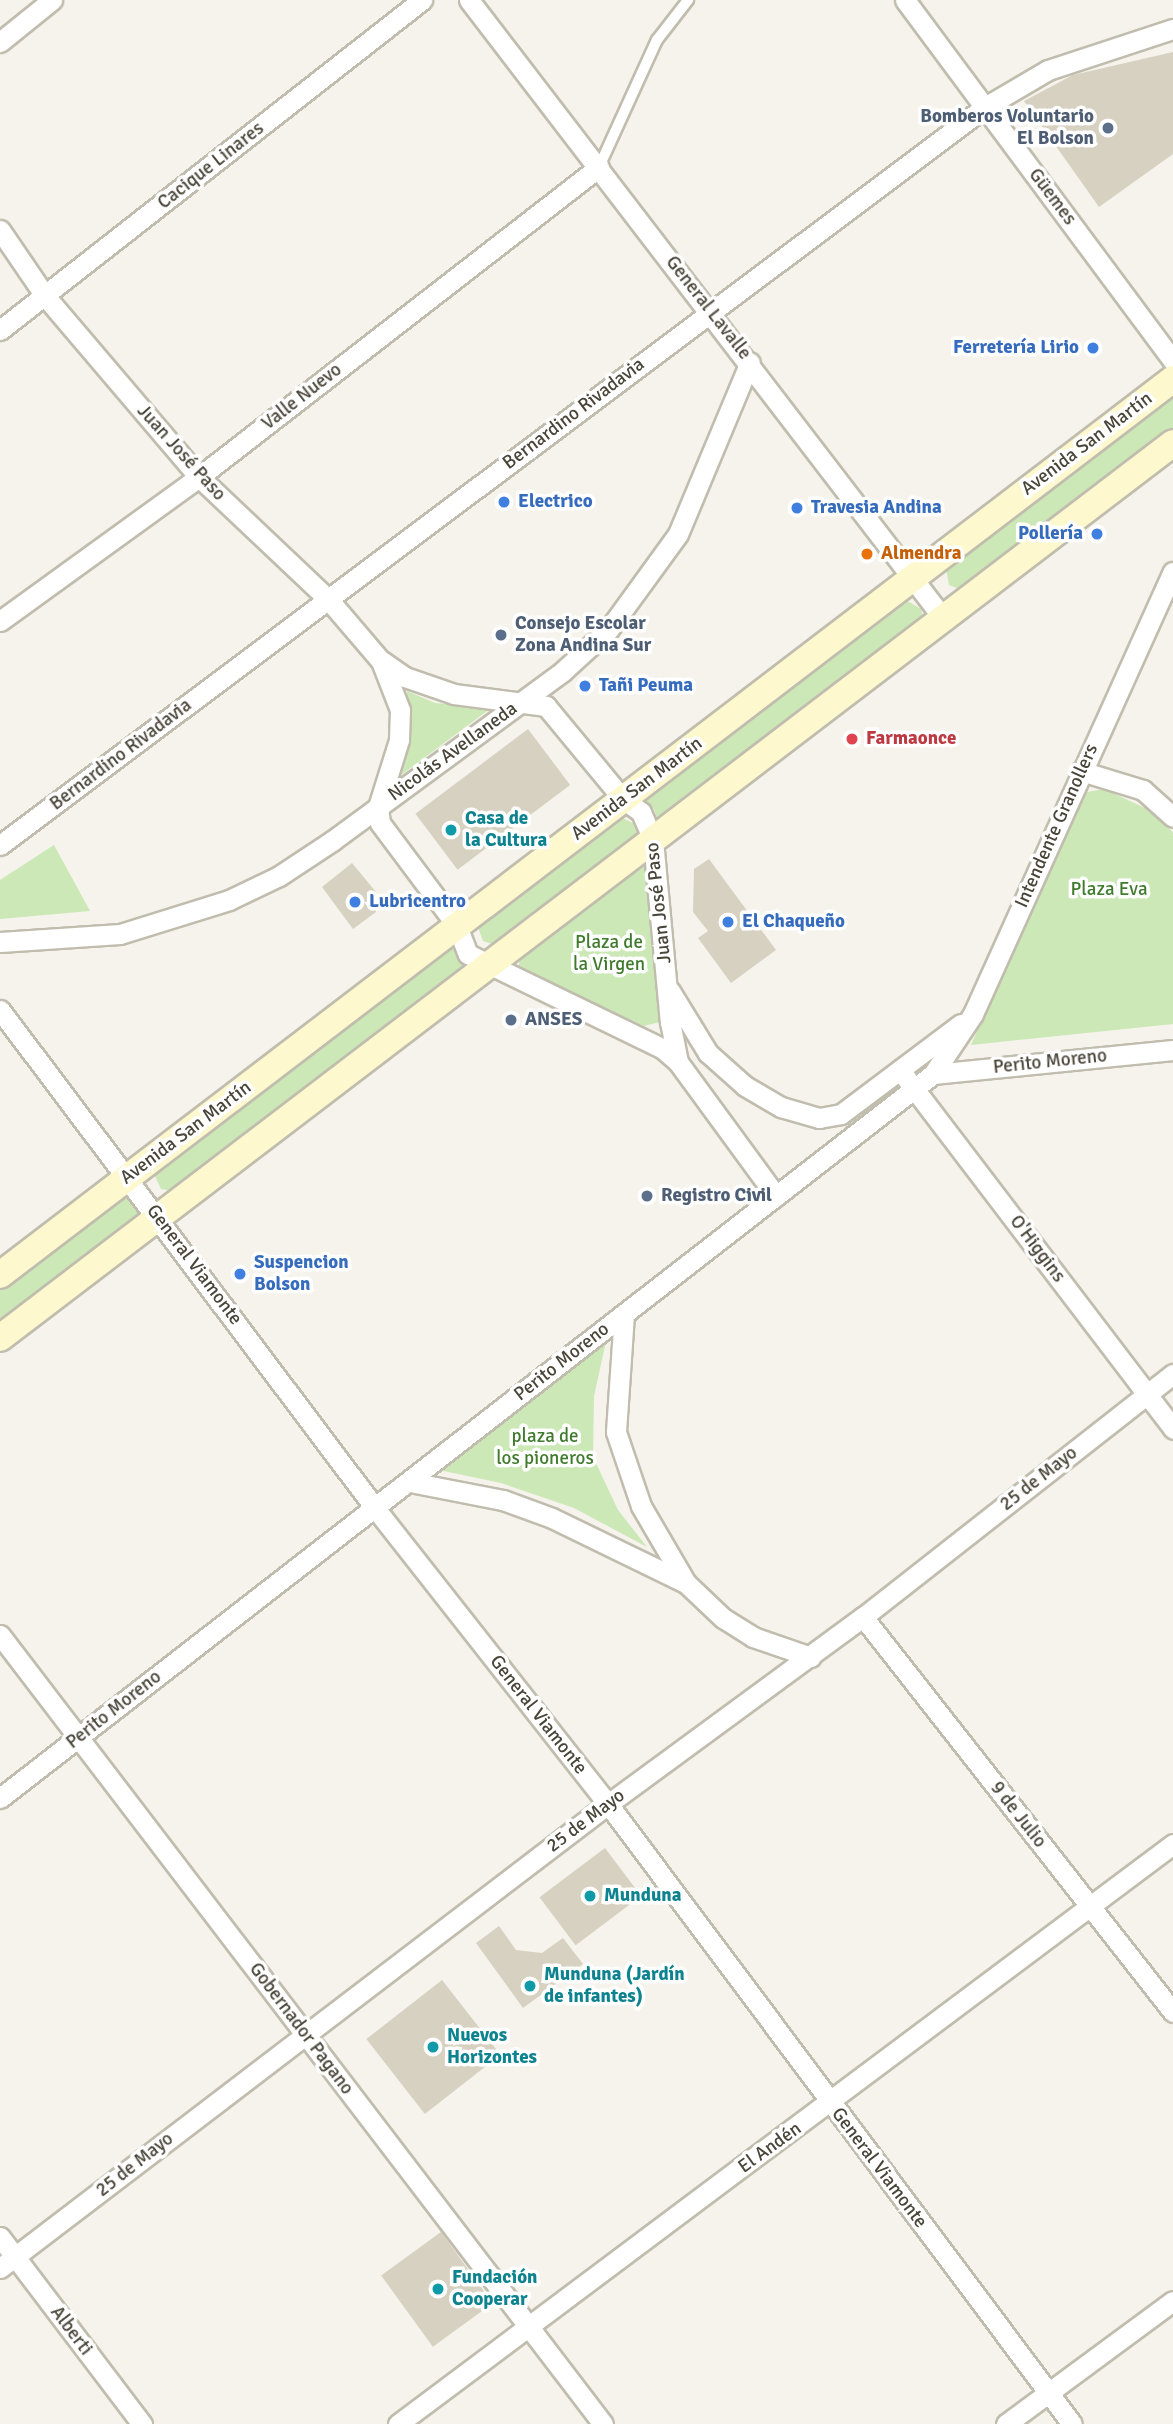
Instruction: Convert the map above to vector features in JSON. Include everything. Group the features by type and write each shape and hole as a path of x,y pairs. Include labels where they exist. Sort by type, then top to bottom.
{"main road":[{"name":"Avenida San Martín","path":"0,1275 1173,379"},
{"path":"0,1338 1173,443"}],"street":[{"path":"0,42 52,0"},
{"name":"Cacique Linares","path":"0,330 422,0"},
{"name":"General Lavalle","path":"469,0 750,362 943,618"},
{"name":"Güemes","path":"905,0 1173,361"},
{"name":"Bernardino Rivadavia","path":"0,845 985,107 1048,70 1173,29"},
{"name":"Valle Nuevo","path":"0,621 199,477 599,167"},
{"name":"Juan José Paso","path":"0,230 45,296 199,477 328,599 381,661 405,677 454,694 539,702 553,712 623,799 641,812 653,840 667,986 678,1062"},
{"name":"Nicolás Avellaneda","path":"0,942 70,940 173,921 279,876 525,700 609,629 646,583 678,534 704,479 750,362"},
{"name":"Intendente Granollers","path":"933,1074 973,1014 1173,572"},
{"name":"Juan José Paso","path":"381,661 400,710 399,740 378,807 389,838 457,926 468,954 487,966 646,1038 678,1062 776,1196"},
{"path":"1081,771 1143,790 1173,817"},
{"path":"667,986 708,1053 744,1086 781,1107 819,1118 841,1114 973,1014"},
{"name":"General Viamonte","path":"0,1010 375,1508 608,1804 1072,2424"},
{"name":"Perito Moreno","path":"0,1798 933,1074 1173,1050"},
{"name":"O'Higgins","path":"900,1070 1173,1429"},
{"path":"624,1314 617,1432 640,1506 686,1583 723,1618 753,1637 811,1657"},
{"name":"25 de Mayo","path":"8,2263 608,1804 811,1657 1173,1374"},
{"path":"410,1482 503,1500 552,1518 686,1583"},
{"name":"9 de Julio","path":"863,1617 1173,2012"},
{"name":"Gobernador Pagano","path":"0,1635 603,2424"},
{"name":"El Andén","path":"398,2424 527,2325 1092,1909 1173,1844"},
{"name":"Alberti","path":"0,2237 8,2263 142,2424"},
{"path":"1006,2424 1173,2301"}],"lane":[{"path":"599,167 657,40 688,0"}],"green space":[{"path":"1173,392 1173,432 964,591 949,585 946,569"},
{"path":"906,600 921,609 924,620 658,821 654,809 641,799"},
{"path":"407,691 435,703 491,708 397,778 408,735"},
{"name":"Plaza Eva","path":"1104,789 1158,814 1173,833 1173,1024 971,1045 1082,793"},
{"path":"618,816 633,823 639,839 498,946 483,941 478,927 480,920"},
{"path":"54,845 90,911 0,919 0,880"},
{"name":"Plaza de la Virgen","path":"647,864 665,1015 660,1022 644,1026 518,968 521,956"},
{"path":"453,943 460,958 470,965 177,1192 161,1189 155,1176 157,1170"},
{"path":"126,1195 141,1211 139,1219 0,1327 0,1288"},
{"name":"plaza de los pioneros","path":"607,1337 594,1396 593,1457 618,1510 647,1547 574,1508 501,1483 439,1470"}],"building":[{"name":"Bomberos Voluntario El Bolson","path":"1173,52 1173,154 1099,207 1024,101 1073,75"},
{"path":"528,729 570,785 458,870 415,814"},
{"name":"El Chaqueño","path":"709,859 776,950 731,983 698,938 708,931 693,912 694,869"},
{"name":"Lubricentro","path":"352,863 376,892 376,912 353,929 322,887"},
{"name":"Munduna","path":"605,1848 641,1896 576,1945 540,1897"},
{"name":"Munduna (Jardín de infantes)","path":"499,1926 516,1950 542,1953 563,1938 583,1964 523,2008 476,1943"},
{"name":"Nuevos Horizontes","path":"442,1980 500,2055 425,2114 366,2039"},
{"name":"Fundación Cooperar","path":"441,2232 493,2303 433,2347 381,2275"}],"place":[{"name":"Bomberos Voluntario El Bolson","path":"1108,128"},
{"name":"Ferretería Lirio","path":"1093,348"},
{"name":"Electrico","path":"504,502"},
{"name":"Travesia Andina","path":"797,508"},
{"name":"Pollería","path":"1097,534"},
{"name":"Almendra","path":"867,554"},
{"name":"Consejo Escolar Zona Andina Sur","path":"501,635"},
{"name":"Tañi Peuma","path":"585,686"},
{"name":"Farmaonce","path":"852,739"},
{"name":"Casa de la Cultura","path":"451,830"},
{"name":"Lubricentro","path":"355,902"},
{"name":"El Chaqueño","path":"728,922"},
{"name":"ANSES","path":"511,1020"},
{"name":"Registro Civil","path":"647,1196"},
{"name":"Suspencion Bolson","path":"240,1274"},
{"name":"Munduna","path":"590,1896"},
{"name":"Munduna (Jardín de infantes)","path":"530,1986"},
{"name":"Nuevos Horizontes","path":"433,2047"},
{"name":"Fundación Cooperar","path":"438,2289"}]}
